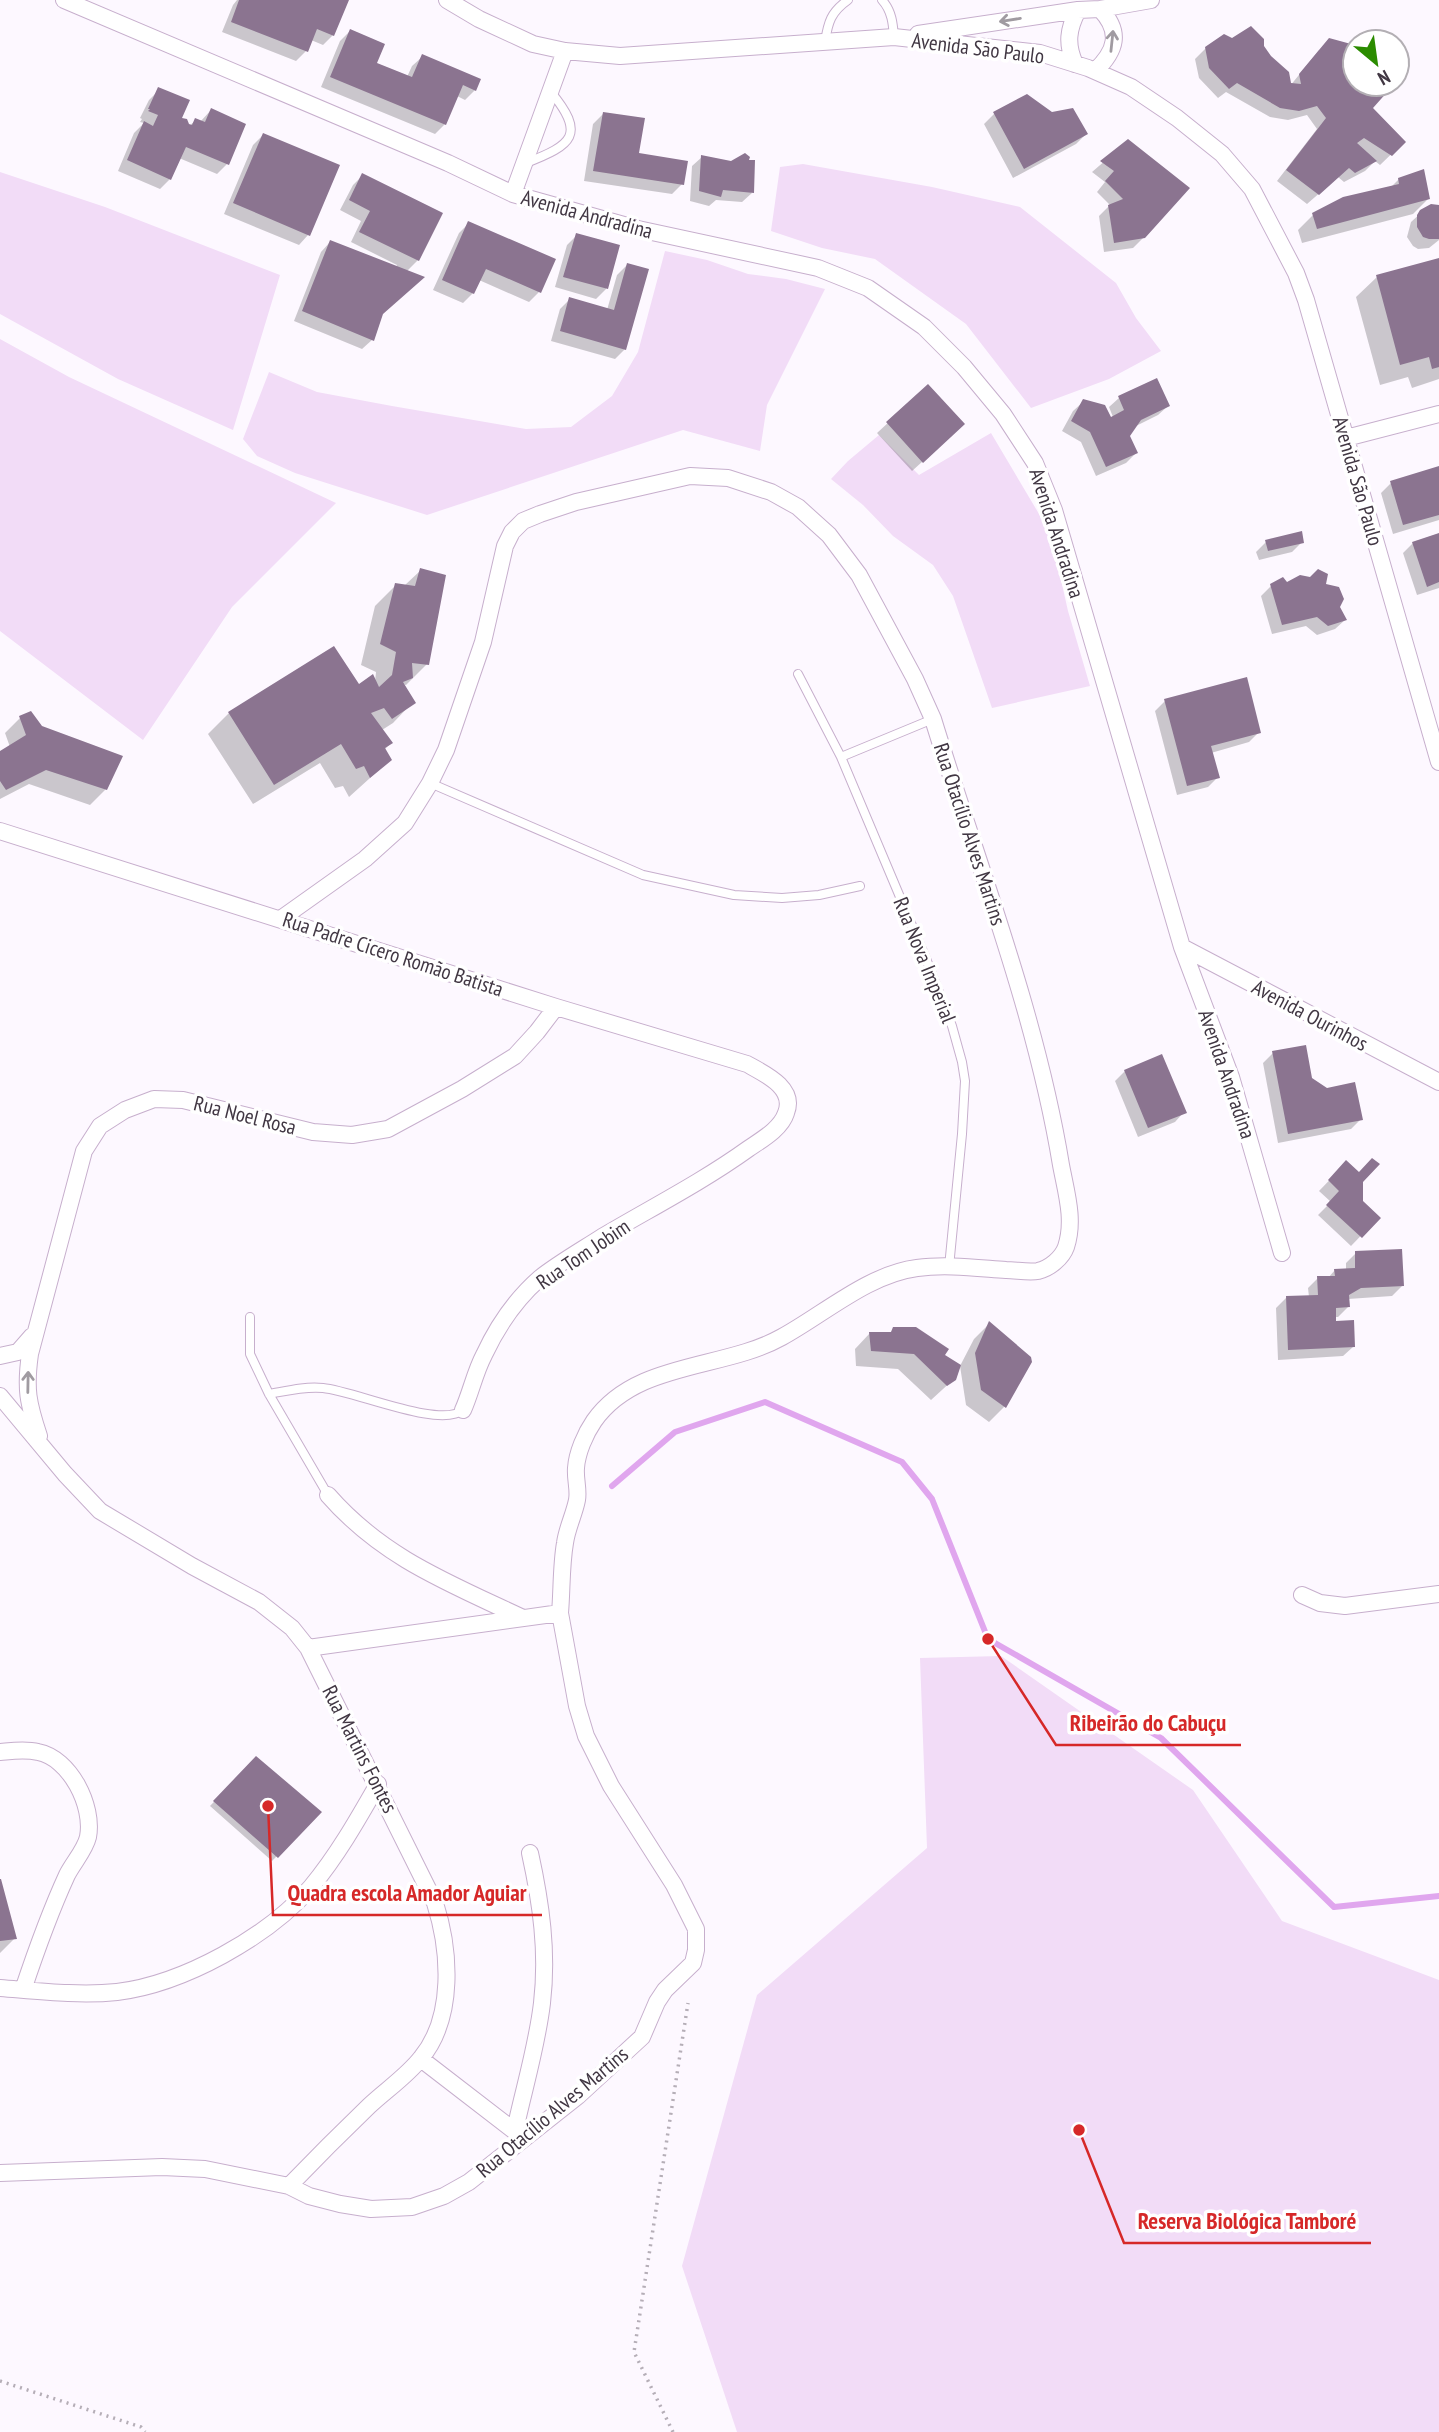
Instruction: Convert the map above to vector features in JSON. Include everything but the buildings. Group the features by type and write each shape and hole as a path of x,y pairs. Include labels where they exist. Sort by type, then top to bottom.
{"street":[{"name":"Avenida Andradina","path":"64,0 448,163 513,194 638,229 818,268 869,288 924,327 964,367 1003,414 1035,463 1054,510 1182,947 1231,1077 1282,1253"},
{"name":"Avenida São Paulo","path":"447,0 479,19 533,44 565,51 620,56 894,37 1040,54 1095,71 1131,87 1178,118 1222,154 1252,189 1299,282 1439,762"},
{"path":"894,37 1151,0"},
{"path":"1095,71 1112,50 1114,39 1113,27 1100,9"},
{"path":"1075,64 1068,42 1069,28 1078,10"},
{"path":"513,194 565,51"},
{"path":"1346,438 1439,414"},
{"name":"Rua Otacílio Alves Martins","path":"0,2173 162,2167 205,2169 289,2186 309,2196 340,2204 371,2209 412,2207 444,2196 469,2182 519,2134 586,2089 642,2037 657,2002 692,1963 696,1950 696,1928 689,1910 611,1786 586,1736 577,1706 559,1613 565,1544 578,1497 576,1466 589,1430 611,1403 632,1387 667,1373 720,1359 780,1338 855,1291 893,1274 916,1268 949,1267 1037,1271 1054,1263 1064,1251 1069,1234 1070,1216 1056,1132 1016,981 933,719 915,679 859,575 829,535 798,507 771,492 728,478 690,476 576,502 523,522 512,532 505,545 483,642 446,750 430,783 405,823 365,859 282,919"},
{"name":"Rua Padre Cicero Romão Batista","path":"0,831 556,1007 747,1064 772,1078 781,1088"},
{"name":"Avenida Ourinhos","path":"1182,947 1439,1082"},
{"name":"Rua Noel Rosa","path":"42,1446 29,1405 26,1384 30,1354 84,1151 100,1126 125,1110 154,1099 183,1100 313,1132 352,1135 388,1129 462,1089 515,1056 556,1007"},
{"name":"Rua Tom Jobim","path":"463,1410 483,1356 509,1311 540,1278 583,1249 727,1164 769,1134 785,1117 789,1105 781,1088"},
{"name":"Rua Noel Rosa","path":"0,1356 18,1352 32,1337 41,1318"},
{"name":"Rua Martins Fontes","path":"0,1396 100,1511 259,1602 292,1628 308,1648 378,1784 423,1875 442,1926 447,1965 445,2006 432,2042 421,2059 289,2186"},
{"path":"328,1496 349,1520 417,1568 523,1618"},
{"path":"1303,1595 1320,1603 1345,1606 1439,1594"},
{"path":"308,1648 559,1613"},
{"path":"0,1752 40,1752 60,1763 78,1784 87,1807 88,1837 68,1874 23,1990"},
{"path":"0,1989 117,1992 155,1984 192,1971 233,1951 310,1888 378,1784"},
{"path":"421,2059 519,2134 542,2003 544,1937 530,1853"}],"lane":[{"path":"825,42 829,19 837,8 848,0"},
{"path":"882,0 890,14 894,37"},
{"path":"523,164 560,149 570,134 568,114 551,91"},
{"name":"Rua Nova Imperial","path":"798,674 841,757 953,1026 965,1081 949,1267"},
{"path":"841,757 933,719"},
{"path":"430,783 643,875 734,895 782,898 819,895 860,886"},
{"path":"250,1317 250,1354 269,1394 328,1496"},
{"name":"Rua Tom Jobim","path":"269,1394 322,1388 435,1416 457,1415 463,1410"}],"path":[{"path":"673,2432 634,2352 688,2003"},
{"path":"0,2381 142,2427 145,2432"}],"shaded area":[{"path":"803,164 932,187 1020,207 1116,283 1136,318 1161,351 1109,379 1031,408 966,324 875,259 822,248 771,231 780,167"},
{"path":"0,172 105,207 280,275 233,430 118,379 0,314"},
{"path":"665,251 707,260 748,274 786,279 825,289 767,405 760,451 683,430 427,515 295,473 257,456 243,439 269,372 317,392 392,406 526,429 571,427 612,396 638,352"},
{"path":"0,339 69,377 336,503 232,607 143,740 0,631"},
{"path":"991,433 1042,519 1057,562 1090,686 992,708 953,596 933,565 893,536 863,505 831,479 879,435 919,475"},
{"path":"1001,1656 1193,1790 1282,1921 1439,1980 1439,2432 737,2432 682,2266 757,1995 927,1848 920,1658"}],"waterway":[{"path":"612,1486 675,1432 765,1402 902,1462 932,1499 988,1639 1161,1738 1334,1907 1439,1896"}],"place":[{"name":"Ribeirão do Cabuçu","path":"988,1639"},
{"name":"Quadra escola Amador Aguiar","path":"268,1806"},
{"name":"Reserva Biológica Tamboré","path":"1079,2130"}]}
